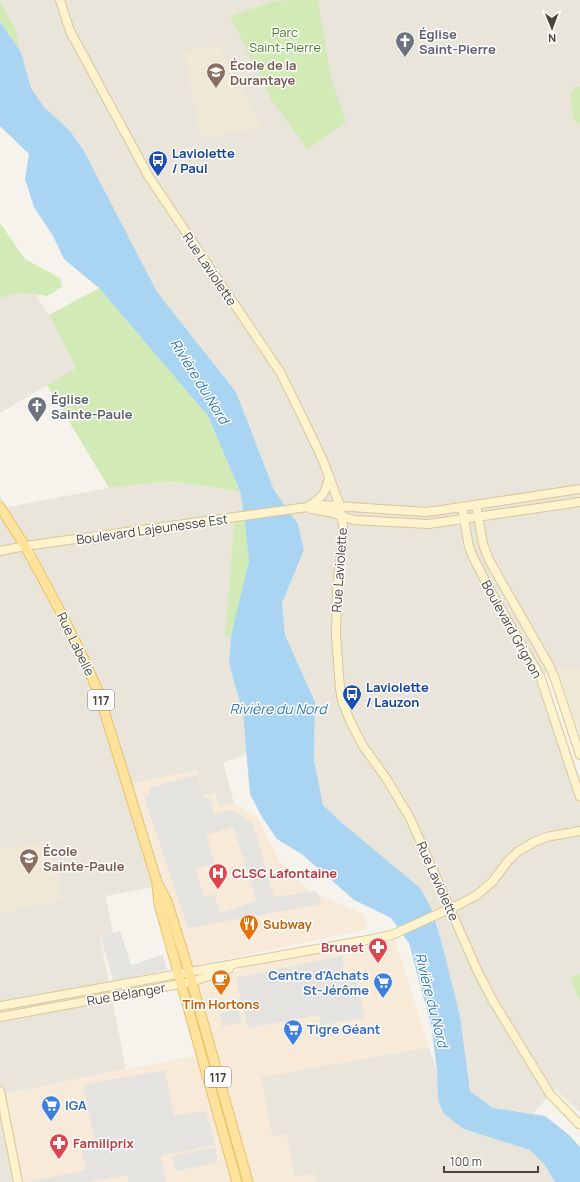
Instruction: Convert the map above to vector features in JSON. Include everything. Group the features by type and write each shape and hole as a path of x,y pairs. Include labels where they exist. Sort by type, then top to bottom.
{"main road":[{"name":"Rue Labelle","path":"0,507 25,546 58,607 98,691 157,882 167,901 189,972"},
{"name":"117","path":"0,518 16,531"},
{"name":"Rue Labelle","path":"157,882 159,904 178,974"},
{"name":"117","path":"189,972 248,1182"},
{"name":"117","path":"178,974 236,1182"}],"street":[{"name":"Rue Laviolette","path":"60,0 74,38 149,177 280,372 329,475 340,506 342,517 342,546 337,587 336,636 338,675 342,700 351,723 363,746 386,778 410,818 477,970 501,1014 550,1094 580,1125"},
{"path":"300,508 317,502 323,496 328,485 329,475"},
{"name":"Boulevard Lajeunesse Est","path":"0,551 25,546 322,505 425,512 580,489"},
{"name":"Boulevard Lajeunesse Est","path":"300,508 329,512 354,520 428,524 580,502"},
{"name":"Boulevard Grignon","path":"476,505 483,544 489,560 550,667 580,754"},
{"name":"Boulevard Grignon","path":"462,507 469,547 479,571 540,676 580,797"},
{"name":"Rue Bélanger","path":"0,1006 394,934 450,909 470,899 485,889 508,861 525,846 546,837 580,831"},
{"name":"Rue Bélanger","path":"0,1017 191,982 250,961"},
{"path":"0,1090 18,1182"}],"shaded area":[{"path":"0,0 580,0 580,667 535,675 580,807 580,1113 555,1089 533,1114 493,1108 470,1091 460,1016 342,823 323,805 314,760 315,702 285,635 282,603 304,550 298,524 274,490 236,392 157,292 84,151 70,131 44,107 31,88 15,28"},
{"name":"École de la Durantaye","path":"218,45 262,127 200,138 184,51"},
{"path":"26,280 49,315 76,368 0,413 0,296"},
{"path":"169,481 240,491 249,561 231,636 229,663 243,714 247,754 223,763 234,803 219,807 204,796 133,783 162,878 148,888 106,896 113,933 100,937 126,1069 5,1094 22,1182 0,1182 0,496 7,507 109,488"},
{"path":"580,667 580,735 558,670"},
{"path":"197,770 204,796 215,793 219,807 234,803 256,816 280,862 308,890 363,914 368,929 191,967 133,783"},
{"path":"197,775 204,798 210,798 214,814 232,810 253,824 274,897 317,891 321,904 188,928 144,796 150,794 149,788","holes":["233,827 257,901 220,913 214,894 204,897 195,869 214,863 206,835"]},
{"name":"École Sainte-Paule","path":"50,840 63,900 0,913 0,850"},
{"path":"120,931 131,965 163,955 167,970 113,981 101,937"},
{"path":"395,939 429,1047 261,1077 272,1137 286,1134 294,1177 313,1173 316,1182 252,1182 196,984 252,965"},
{"path":"342,956 346,982 357,980 365,1018 321,1025 319,1015 248,1028 236,978"},
{"path":"238,1009 242,1022 223,1027 219,1014"},
{"path":"429,1047 437,1072 438,1100 464,1129 530,1150 544,1164 555,1182 316,1182 313,1173 294,1177 286,1134 272,1137 261,1077"},
{"path":"199,1055 235,1182 22,1182 5,1094"},
{"path":"165,1070 174,1116 206,1111 215,1145 161,1156 166,1182 129,1182 127,1175 89,1182 28,1182 86,1170 82,1150 96,1146 83,1085"},
{"path":"215,1147 218,1162 176,1171 172,1156"}],"green space":[{"name":"Parc Saint-Pierre","path":"318,0 331,78 346,122 308,149 272,101 230,16 274,1"},
{"path":"0,1 15,28 21,52 0,22"},
{"path":"574,87 580,87 580,124 573,119 570,95"},
{"path":"0,223 25,259 60,278 62,287 47,296 24,293 13,294 0,298"},
{"path":"99,288 208,416 240,491 169,481 109,488 47,385 76,368 49,315"},
{"path":"244,516 249,561 231,636 225,636 234,529 233,517"},
{"path":"580,974 580,1002 570,978"}],"water":[{"name":"Rivière du Nord","path":"0,22 21,52 31,88 44,107 70,131 84,151 157,292 236,392 274,490 298,524 304,550 282,603 285,635 315,702 314,760 323,805 342,823 420,888 431,908 441,940 460,1016 470,1091 493,1108 545,1116 569,1135 580,1147 580,1182 555,1182 544,1164 530,1150 464,1129 444,1114 438,1100 437,1072 432,1029 409,943 391,918 354,900 303,855 277,839 262,817 250,794 243,714 229,663 231,636 249,561 240,491 208,416 99,288 64,259 53,236 34,207 25,179 29,154 0,126"}],"place":[{"name":"Église Saint-Pierre","path":"405,58"},
{"name":"École de la Durantaye","path":"216,89"},
{"name":"Laviolette / Paul","path":"158,177"},
{"name":"Église Sainte-Paule","path":"37,423"},
{"name":"Laviolette / Lauzon","path":"352,711"},
{"name":"École Sainte-Paule","path":"29,875"},
{"name":"CLSC Lafontaine","path":"218,890"},
{"name":"Subway","path":"249,941"},
{"name":"Brunet","path":"378,964"},
{"name":"Tim Hortons","path":"221,996"},
{"name":"Centre d'Achats St-Jérôme","path":"383,999"},
{"name":"Tigre Géant","path":"293,1046"},
{"name":"IGA","path":"51,1122"},
{"name":"Familiprix","path":"59,1160"}]}
